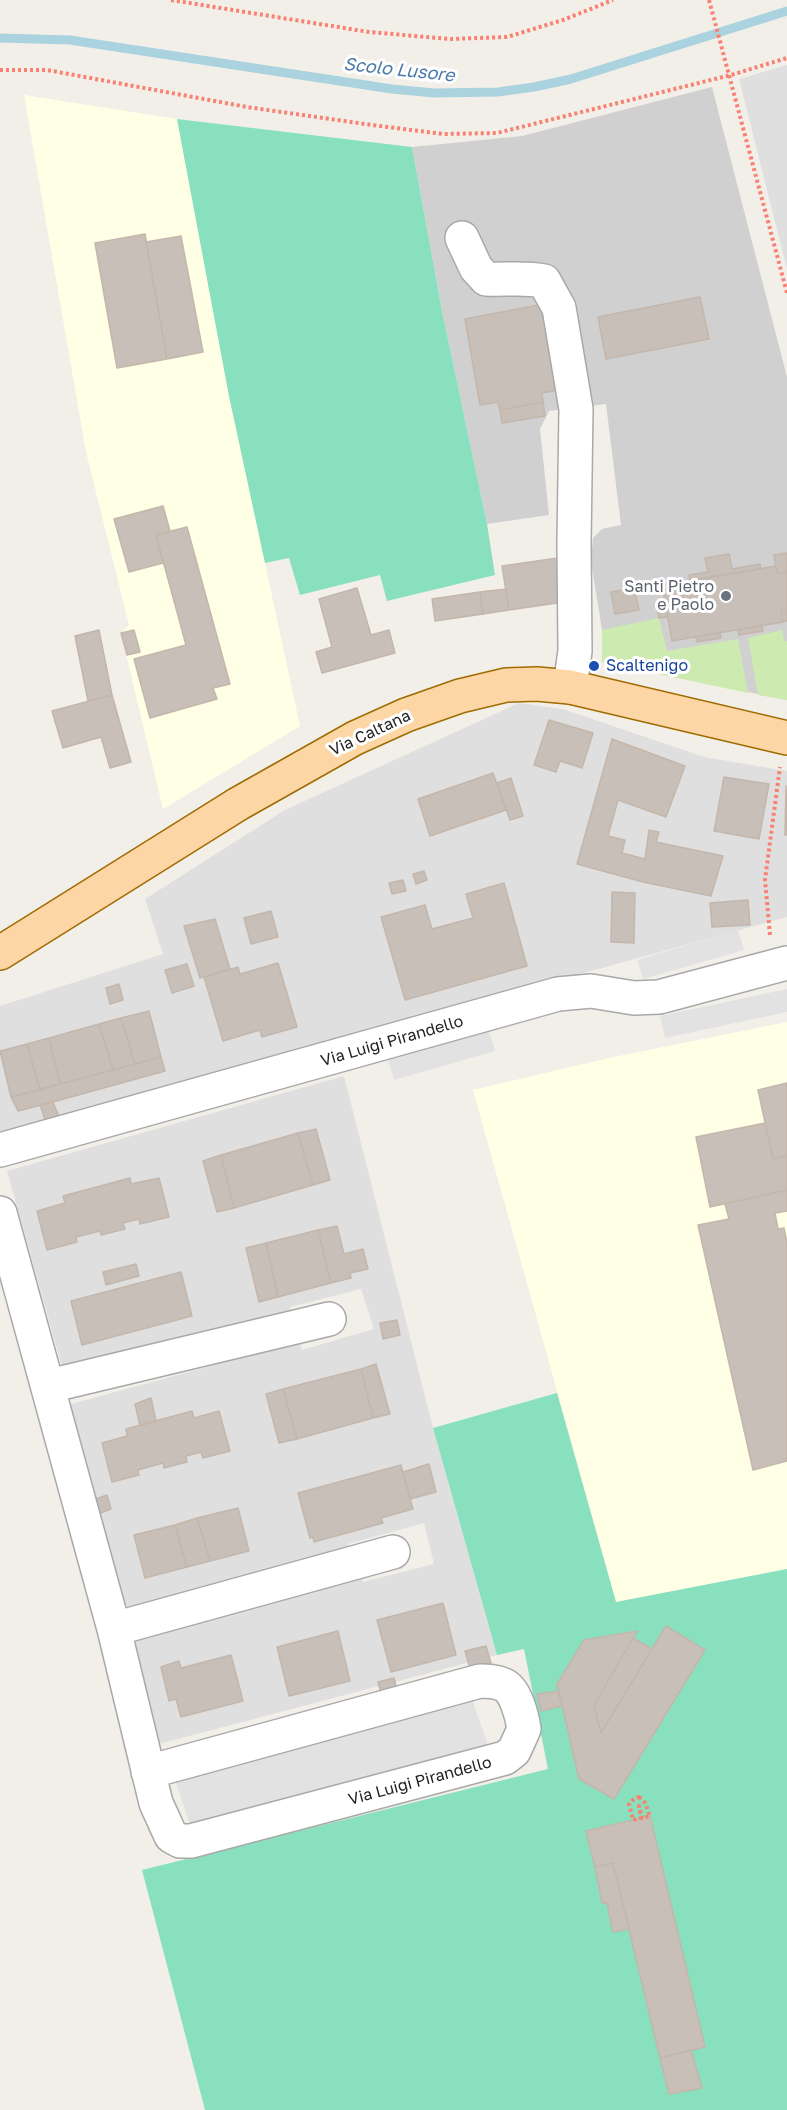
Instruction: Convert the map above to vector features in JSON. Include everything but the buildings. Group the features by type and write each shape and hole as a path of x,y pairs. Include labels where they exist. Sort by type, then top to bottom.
{"main road":[{"name":"Via Caltana","path":"0,953 238,804 355,738 406,715 460,696 506,685 537,684 570,687 784,752"}],"street":[{"path":"462,238 476,268 486,279 529,278 544,281 559,308 576,409 575,651 570,687"},
{"name":"Via Luigi Pirandello","path":"0,1150 558,994 591,991 634,998 658,997 781,964"},
{"name":"Via Luigi Pirandello","path":"0,1213 114,1629 148,1772 156,1803 171,1836 180,1841 191,1842 505,1758 514,1751 525,1729 515,1699 507,1686 480,1681 148,1772"},
{"path":"49,1386 329,1319"},
{"path":"114,1629 393,1552"}],"path":[{"path":"171,0 369,32 450,39 507,37 563,20 614,0"},
{"path":"710,0 787,293"},
{"path":"0,70 47,70 247,107 443,134 497,134 731,75 787,58"},
{"path":"781,964 767,922 765,880 784,752"},
{"path":"639,1797 645,1803 650,1816 642,1818 639,1806 641,1818 633,1820 629,1804 639,1797"}],"shaded area":[{"path":"787,65 787,269 739,79"},
{"path":"712,87 787,377 787,700 602,662 602,630 591,561 593,538 602,529 621,525 606,404 549,411 540,429 549,515 487,524 442,311 412,147 522,136"},
{"path":"24,95 177,119 229,396 300,726 163,809 121,633 129,625 86,452"},
{"path":"519,703 563,709 704,757 787,771 787,917 196,1080 0,1131 0,1006 163,954 145,899 285,810"},
{"path":"738,930 744,950 643,979 637,960"},
{"path":"787,989 787,1012 665,1038 660,1016"},
{"path":"787,1022 787,1569 616,1602 473,1090 609,1058"},
{"path":"489,1031 495,1051 394,1080 388,1060"},
{"path":"344,1076 433,1428 497,1655 159,1744 132,1641 136,1635 361,1575 363,1582 434,1564 424,1523 348,1544 350,1551 129,1607 121,1601 71,1404 299,1342 302,1350 374,1329 361,1289 290,1307 292,1316 70,1373 61,1363 7,1171"},
{"path":"472,1699 490,1751 191,1828 175,1779"}],"green space":[{"path":"177,119 412,147 442,311 487,524 495,575 387,601 380,575 300,595 289,558 265,563 229,396"},
{"path":"659,618 667,651 738,639 748,693 602,662 602,630"},
{"path":"782,630 784,641 787,641 787,700 758,695 748,638"},
{"path":"557,1393 616,1602 787,1569 787,2110 205,2110 142,1870 548,1769 524,1649 497,1655 433,1428"}],"waterway":[{"name":"Scolo Lusore","path":"0,38 70,40 392,89 434,93 498,92 571,79 787,11"}],"place":[{"name":"Santi Pietro e Paolo","path":"726,596"},
{"name":"Scaltenigo","path":"594,666"}]}
